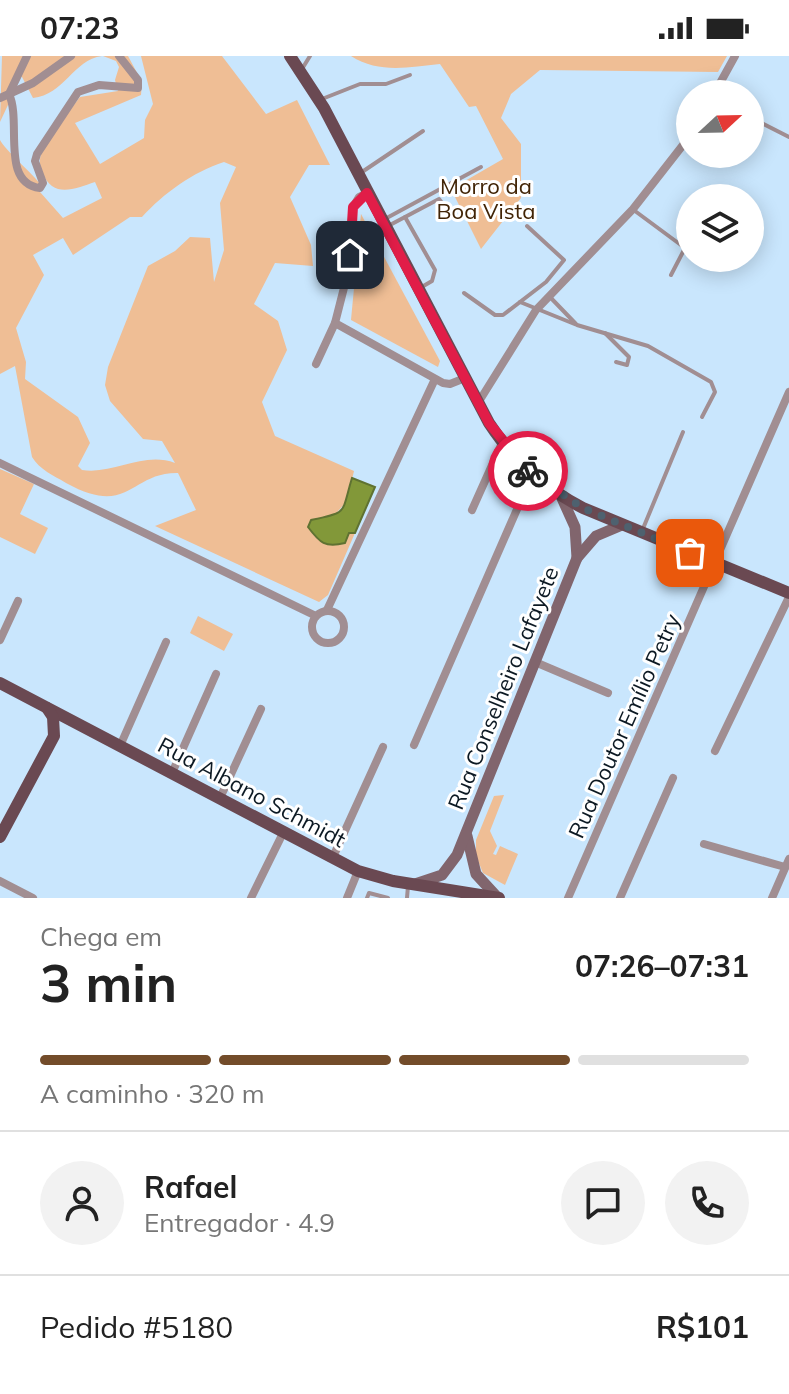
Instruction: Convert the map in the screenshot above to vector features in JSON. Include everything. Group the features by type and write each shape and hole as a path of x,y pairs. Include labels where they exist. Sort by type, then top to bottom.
{"main road":[{"path":"290,56 319,100 502,443 532,475 561,496 789,595"},
{"name":"Rua Albano Schmidt","path":"0,683 358,871 412,884 498,898"},
{"path":"47,708 53,717 54,736"},
{"path":"0,837 54,736 69,727 82,726"}],"street":[{"path":"4,96 27,56"},
{"path":"4,96 33,83 71,56"},
{"path":"4,96 12,114 4,158 13,176 40,188 43,183 35,161 37,154 72,98 90,86 138,88 138,80 119,56"},
{"path":"722,80 735,56"},
{"path":"478,403 536,310 633,209 676,154"},
{"path":"316,364 335,323 347,276 353,207 367,193"},
{"path":"335,323 435,379 450,384 465,378"},
{"path":"327,610 337,613 343,623 342,634 335,641 324,642 315,636 311,626 316,616 327,610 435,379"},
{"name":"Rua Doutor Emílio Petry","path":"568,898 789,392"},
{"path":"472,510 502,443"},
{"path":"0,463 316,616"},
{"path":"414,745 532,475"},
{"name":"Rua Conselheiro Lafayete","path":"561,496 575,527 577,558"},
{"name":"Rua Conselheiro Lafayete","path":"412,884 432,881 450,868 577,558 596,536 622,525"},
{"path":"715,751 789,595"},
{"path":"0,640 18,601"},
{"path":"120,746 166,642"},
{"path":"535,662 608,693"},
{"path":"172,773 216,674"},
{"path":"220,798 261,709"},
{"path":"333,857 383,747"},
{"path":"620,898 673,778"},
{"path":"251,898 284,831"},
{"name":"Rua Conselheiro Lafayete","path":"467,832 471,864 482,883 498,898"},
{"path":"704,844 787,863 772,898"},
{"path":"347,898 358,871"},
{"path":"0,881 33,898"}],"lane":[{"path":"300,70 310,56"},
{"path":"319,100 360,84 386,84 410,75"},
{"path":"764,124 789,137"},
{"path":"358,175 423,131"},
{"path":"383,224 481,167"},
{"path":"383,224 405,217 439,199 448,211"},
{"path":"633,209 685,248 671,275"},
{"path":"405,217 436,276 418,290"},
{"path":"464,293 499,315 520,302 564,262 563,257 527,226"},
{"path":"549,296 577,325"},
{"path":"520,302 577,325 648,346 711,382 715,392 702,417"},
{"path":"603,331 629,357 627,365 616,362"},
{"path":"641,533 683,432"},
{"path":"407,898 412,884"},
{"path":"367,898 369,893 388,898"}],"green space":[{"path":"2,56 102,56 83,64 53,91 33,98 22,77 17,76 15,90 0,122"},
{"path":"103,56 128,56 142,82 141,95 75,123 100,164 144,138 145,120 153,104 141,56 222,56 266,114 297,100 330,165 309,165 290,197 311,245 313,266 275,263 254,304 278,321 287,350 262,402 275,436 354,471 347,501 332,518 324,517 355,533 328,595 319,602 155,526 196,510 178,473 149,479 117,495 104,496 87,493 43,469 32,457 15,366 0,374 0,140 42,186 40,192 63,218 102,198 95,182 65,190 52,186 42,172 40,159 47,143 80,97 118,91 115,80 119,67 116,61","holes":["224,162 236,167 220,203 224,250 214,282 210,238 190,237 175,251 148,266 108,367 105,385 110,401 143,439 162,441 175,463 151,460 94,471 82,470 78,466 90,443 78,417 25,379 26,362 16,328 44,275 33,255 63,238 73,255 130,217 142,217 169,192 201,171"]},
{"name":"Morro da Boa Vista","path":"351,56 727,56 718,72 540,70 511,94 501,118 521,144 521,198 481,249 451,189 503,159 476,106 469,107 440,64 383,67"},
{"path":"361,214 440,361 438,367 351,320"},
{"path":"0,469 34,484 20,514 48,528 35,554 0,537"},
{"path":"198,616 233,634 224,651 190,633"},
{"path":"504,795 490,831 497,846 493,854 496,855 500,846 518,854 505,885 483,873 476,856 476,840 494,796"}],"shaded area":[{"path":"352,478 375,487 355,533 349,533 345,543 324,543 308,527 311,520 342,510"}],"way so far":[{"path":"528,471 583,508 690,553"}],"route":[{"path":"350,255 353,207 359,197 367,193 489,423 502,443 528,471"}]}
